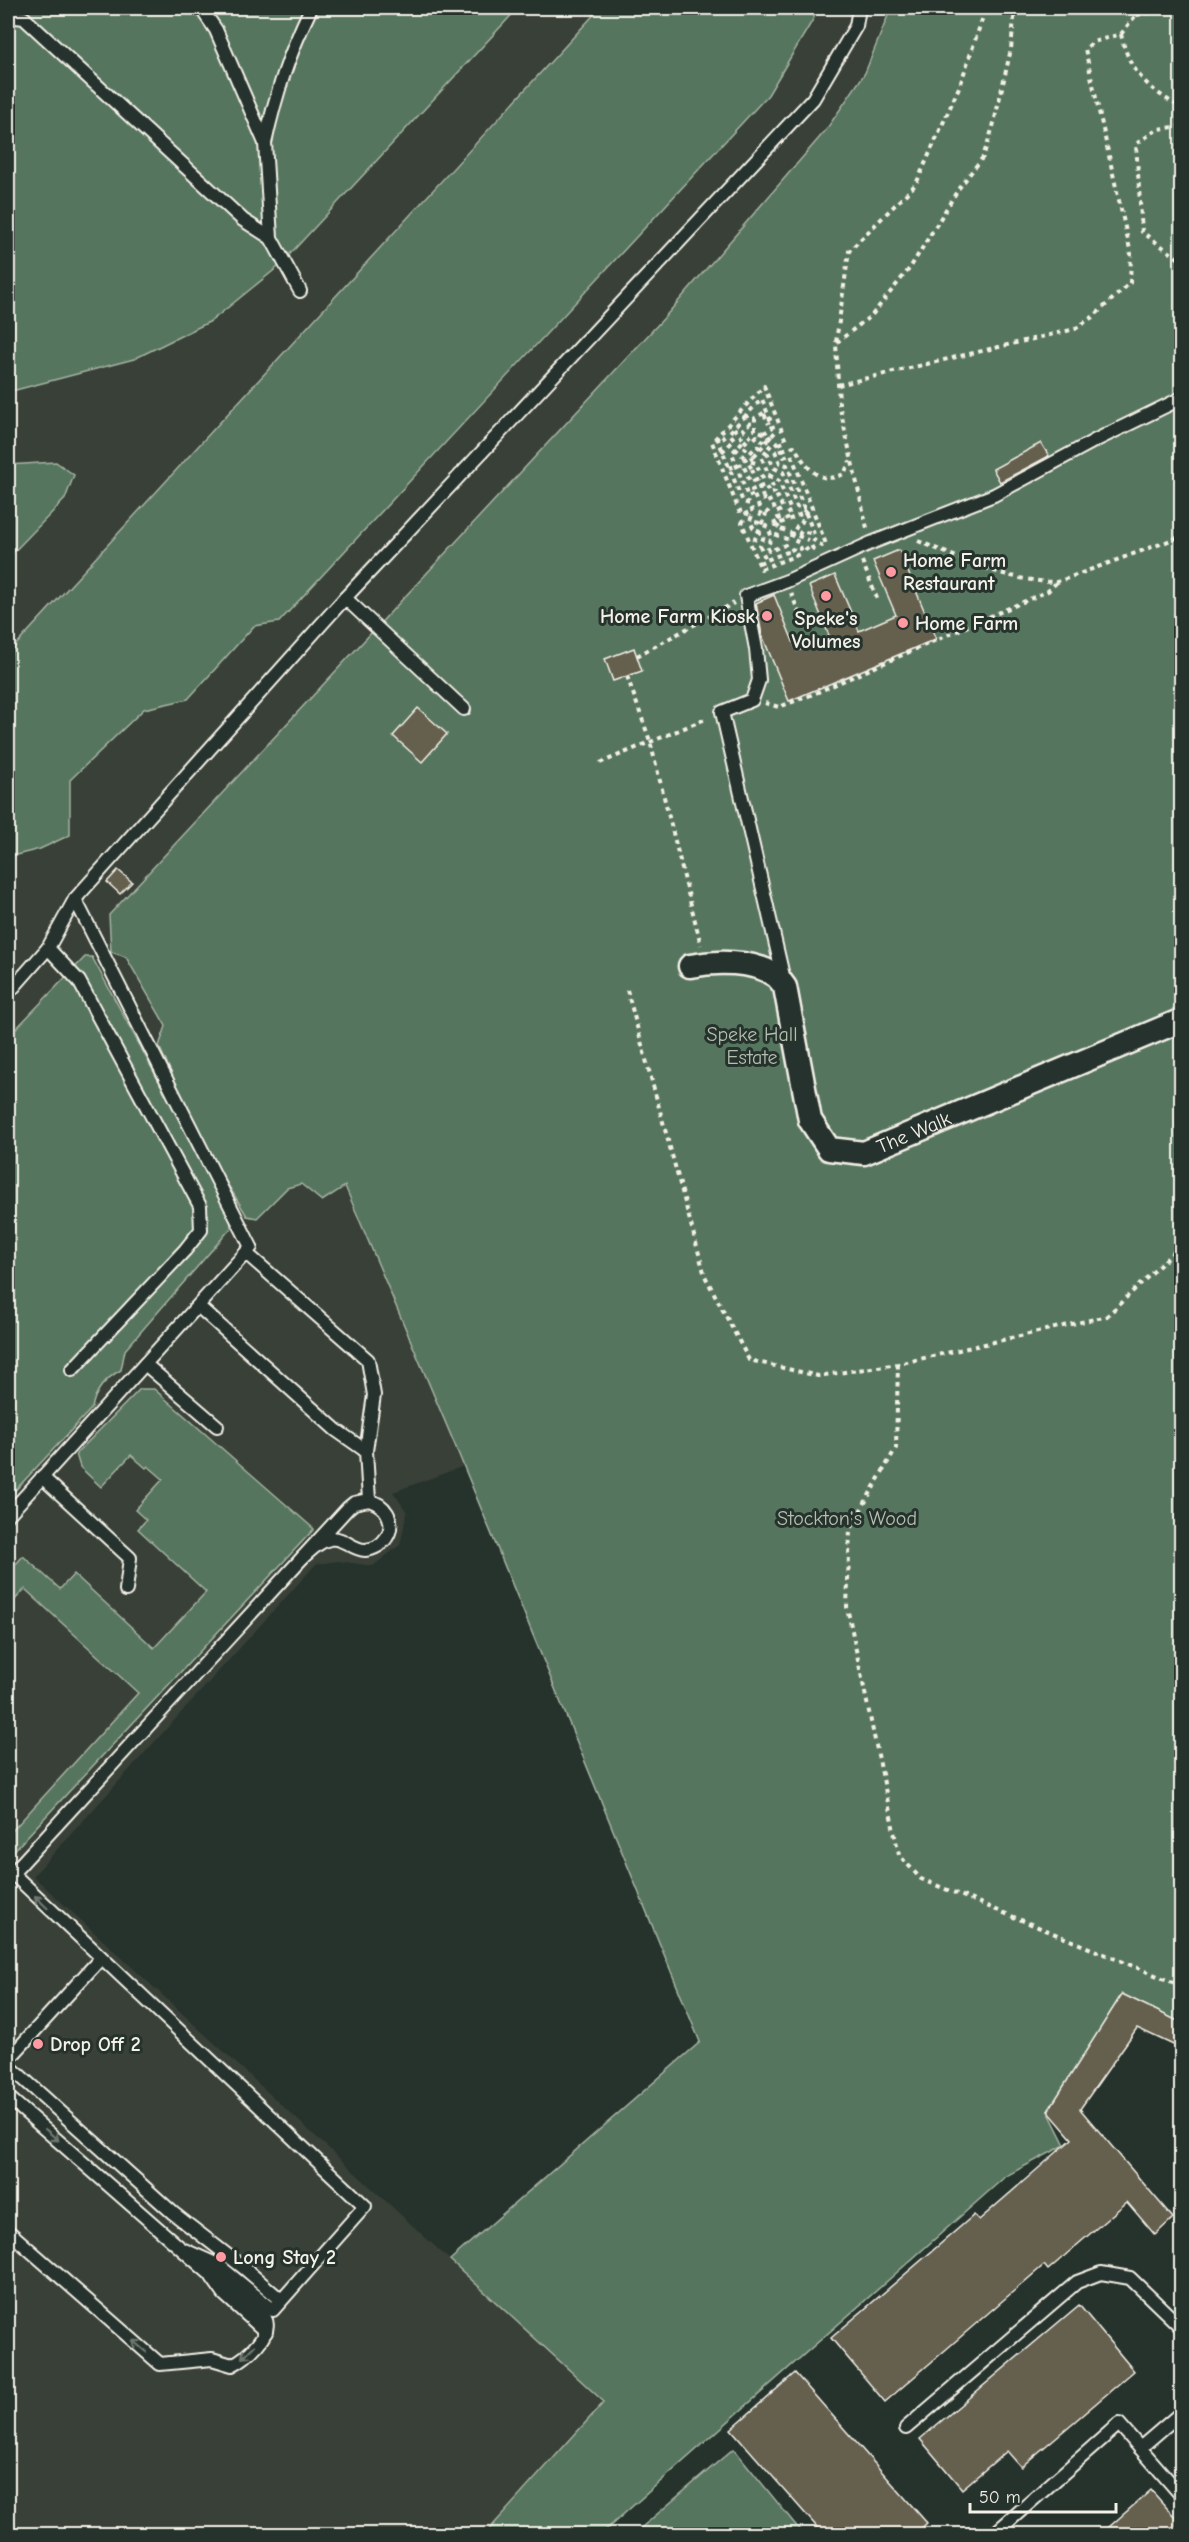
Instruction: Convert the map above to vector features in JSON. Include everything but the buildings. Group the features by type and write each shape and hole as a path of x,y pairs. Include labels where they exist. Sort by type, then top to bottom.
{"street":[{"path":"698,964 759,968 776,976 785,987"},
{"name":"The Walk","path":"785,987 810,1120 829,1149 864,1153 1182,1020"}],"lane":[{"path":"201,8 216,30 265,143"},
{"path":"300,291 271,238 265,143 276,93 292,46 311,8"},
{"path":"9,990 48,948 75,899 345,598 813,99 856,26 859,8"},
{"path":"8,16 24,18 243,220 271,238"},
{"path":"785,987 722,712 752,700 759,680 746,596 787,581 871,543 994,495 1094,441 1182,398"},
{"path":"345,598 464,709"},
{"path":"8,1515 251,1247 75,899"},
{"path":"48,948 79,981 200,1206 201,1230 72,1370"},
{"path":"246,1253 368,1360 374,1395 366,1451 369,1500"},
{"path":"198,1306 336,1430 366,1451"},
{"path":"145,1364 217,1426"},
{"path":"42,1478 130,1558 126,1590"},
{"path":"182,2249 218,2265 273,2310 365,2206 267,2111 10,1876 303,1557 341,1508 369,1500 382,1507 390,1520 388,1536 376,1548 359,1549 342,1540 331,1538 319,1543 303,1557"},
{"path":"8,2060 101,1958"},
{"path":"8,2065 173,2213 281,2300"},
{"path":"8,2097 209,2273 224,2294 266,2332 244,2357 231,2364 212,2359 160,2364 8,2231"},
{"path":"906,2428 1077,2282 1101,2273 1130,2278 1182,2328"},
{"path":"1140,2448 1182,2412"},
{"path":"994,2535 1119,2424 1182,2496"}],"path":[{"path":"871,543 850,460 838,386 836,343 849,251 916,184 960,85 986,8"},
{"path":"836,343 872,315 910,268 959,188 983,157 993,127 1011,49 1015,8"},
{"path":"1131,8 1136,15"},
{"path":"838,386 1075,329 1094,316 1130,283 1131,254 1085,49 1093,42 1121,34 1136,15 1181,8"},
{"path":"1121,34 1125,51 1137,75 1159,95 1182,108"},
{"path":"1182,126 1158,129 1136,144 1142,232 1182,261"},
{"path":"779,444 786,441 764,386 712,442 739,511 745,510 747,515 742,523 761,569 800,554 800,548 804,546 808,551 813,549 814,540"},
{"path":"722,452 734,439 729,434 762,399 769,424"},
{"path":"766,412 755,418 755,430 764,433 779,444 784,457 791,454 826,544 822,546 814,540 808,540 776,525"},
{"path":"764,433 773,427 766,412"},
{"path":"746,415 750,423 743,429 753,440 757,436 776,451 780,463 787,465 814,534 801,531 793,549 759,563"},
{"path":"734,428 748,444 745,448 750,453 757,446 768,454 774,468 783,472 797,507 806,512"},
{"path":"749,461 779,428"},
{"path":"719,436 722,452 743,502 750,504 753,513 750,521 753,527 764,536 760,546 766,560"},
{"path":"719,436 749,461 765,503 778,497 783,509 776,513"},
{"path":"744,440 732,453 748,497 754,494"},
{"path":"782,450 794,446 811,470 822,479 833,479 844,474 850,460"},
{"path":"768,454 762,458 776,492 770,494 765,484 752,490 761,512 758,522 768,527 772,538 767,546 769,551 785,545 787,552"},
{"path":"749,461 756,463 762,477"},
{"path":"729,468 743,464 750,483 769,475 779,481 791,511 785,515 788,520"},
{"path":"752,543 766,514 774,507 779,519 774,521 776,525"},
{"path":"776,525 806,512"},
{"path":"770,533 789,540 797,526 801,524 806,512"},
{"path":"897,533 1014,578 1036,582 1057,582 1182,536"},
{"path":"857,550 878,601"},
{"path":"787,581 805,628"},
{"path":"752,700 779,707 811,695 1048,591 1057,582"},
{"path":"637,656 746,596"},
{"path":"627,676 650,741 698,964"},
{"path":"600,763 722,712"},
{"path":"627,990 705,1276 749,1360 818,1376 898,1364 1107,1316 1182,1244"},
{"path":"898,1364 896,1448 850,1529 847,1607 899,1855 921,1879 1182,1986"}],"shaded area":[{"path":"8,8 972,8 333,1158 464,1466 393,1492 407,1512 400,1545 373,1566 338,1561 316,1564 33,1876 604,2402 485,2534 8,2534"}],"green space":[{"path":"8,8 518,8 278,267 211,321 134,359 8,392"},
{"path":"600,8 815,8 814,18 768,95 279,622 254,626 188,699 144,709 70,780 70,835 40,849 8,857 8,662 14,647"},
{"name":"Speke Hall Estate","path":"891,8 1181,8 1181,2023 1122,1994 1048,2111 1065,2145 1006,2176 601,2534 485,2534 604,2402 450,2260 700,2042 455,1445 345,1186 322,1201 301,1184 287,1188 257,1218 247,1216 206,1149 159,1046 166,1026 126,957 111,952 109,915 663,319 826,130 865,73"},
{"path":"56,462 74,475 65,499 8,558 8,465"},
{"path":"85,957 92,957 216,1187 230,1215 231,1228 125,1350 121,1370 102,1386 92,1408 8,1498 8,1037"},
{"path":"140,1389 154,1389 314,1529 8,1857 8,1827 12,1831 138,1693 25,1589 8,1607 8,1573 23,1556 60,1589 74,1574 154,1648 206,1592 138,1529 146,1520 135,1510 163,1479 131,1455 101,1487 80,1467 76,1454"},
{"path":"733,2449 803,2534 634,2534"}],"place":[{"name":"Home Farm Restaurant","path":"891,572"},
{"name":"Speke's Volumes","path":"826,596"},
{"name":"Home Farm Kiosk","path":"767,616"},
{"name":"Home Farm","path":"903,623"},
{"name":"Drop Off 2","path":"38,2044"},
{"name":"Long Stay 2","path":"221,2257"}],"park label":[{"name":"Stockton's Wood","path":"847,1518"}]}
